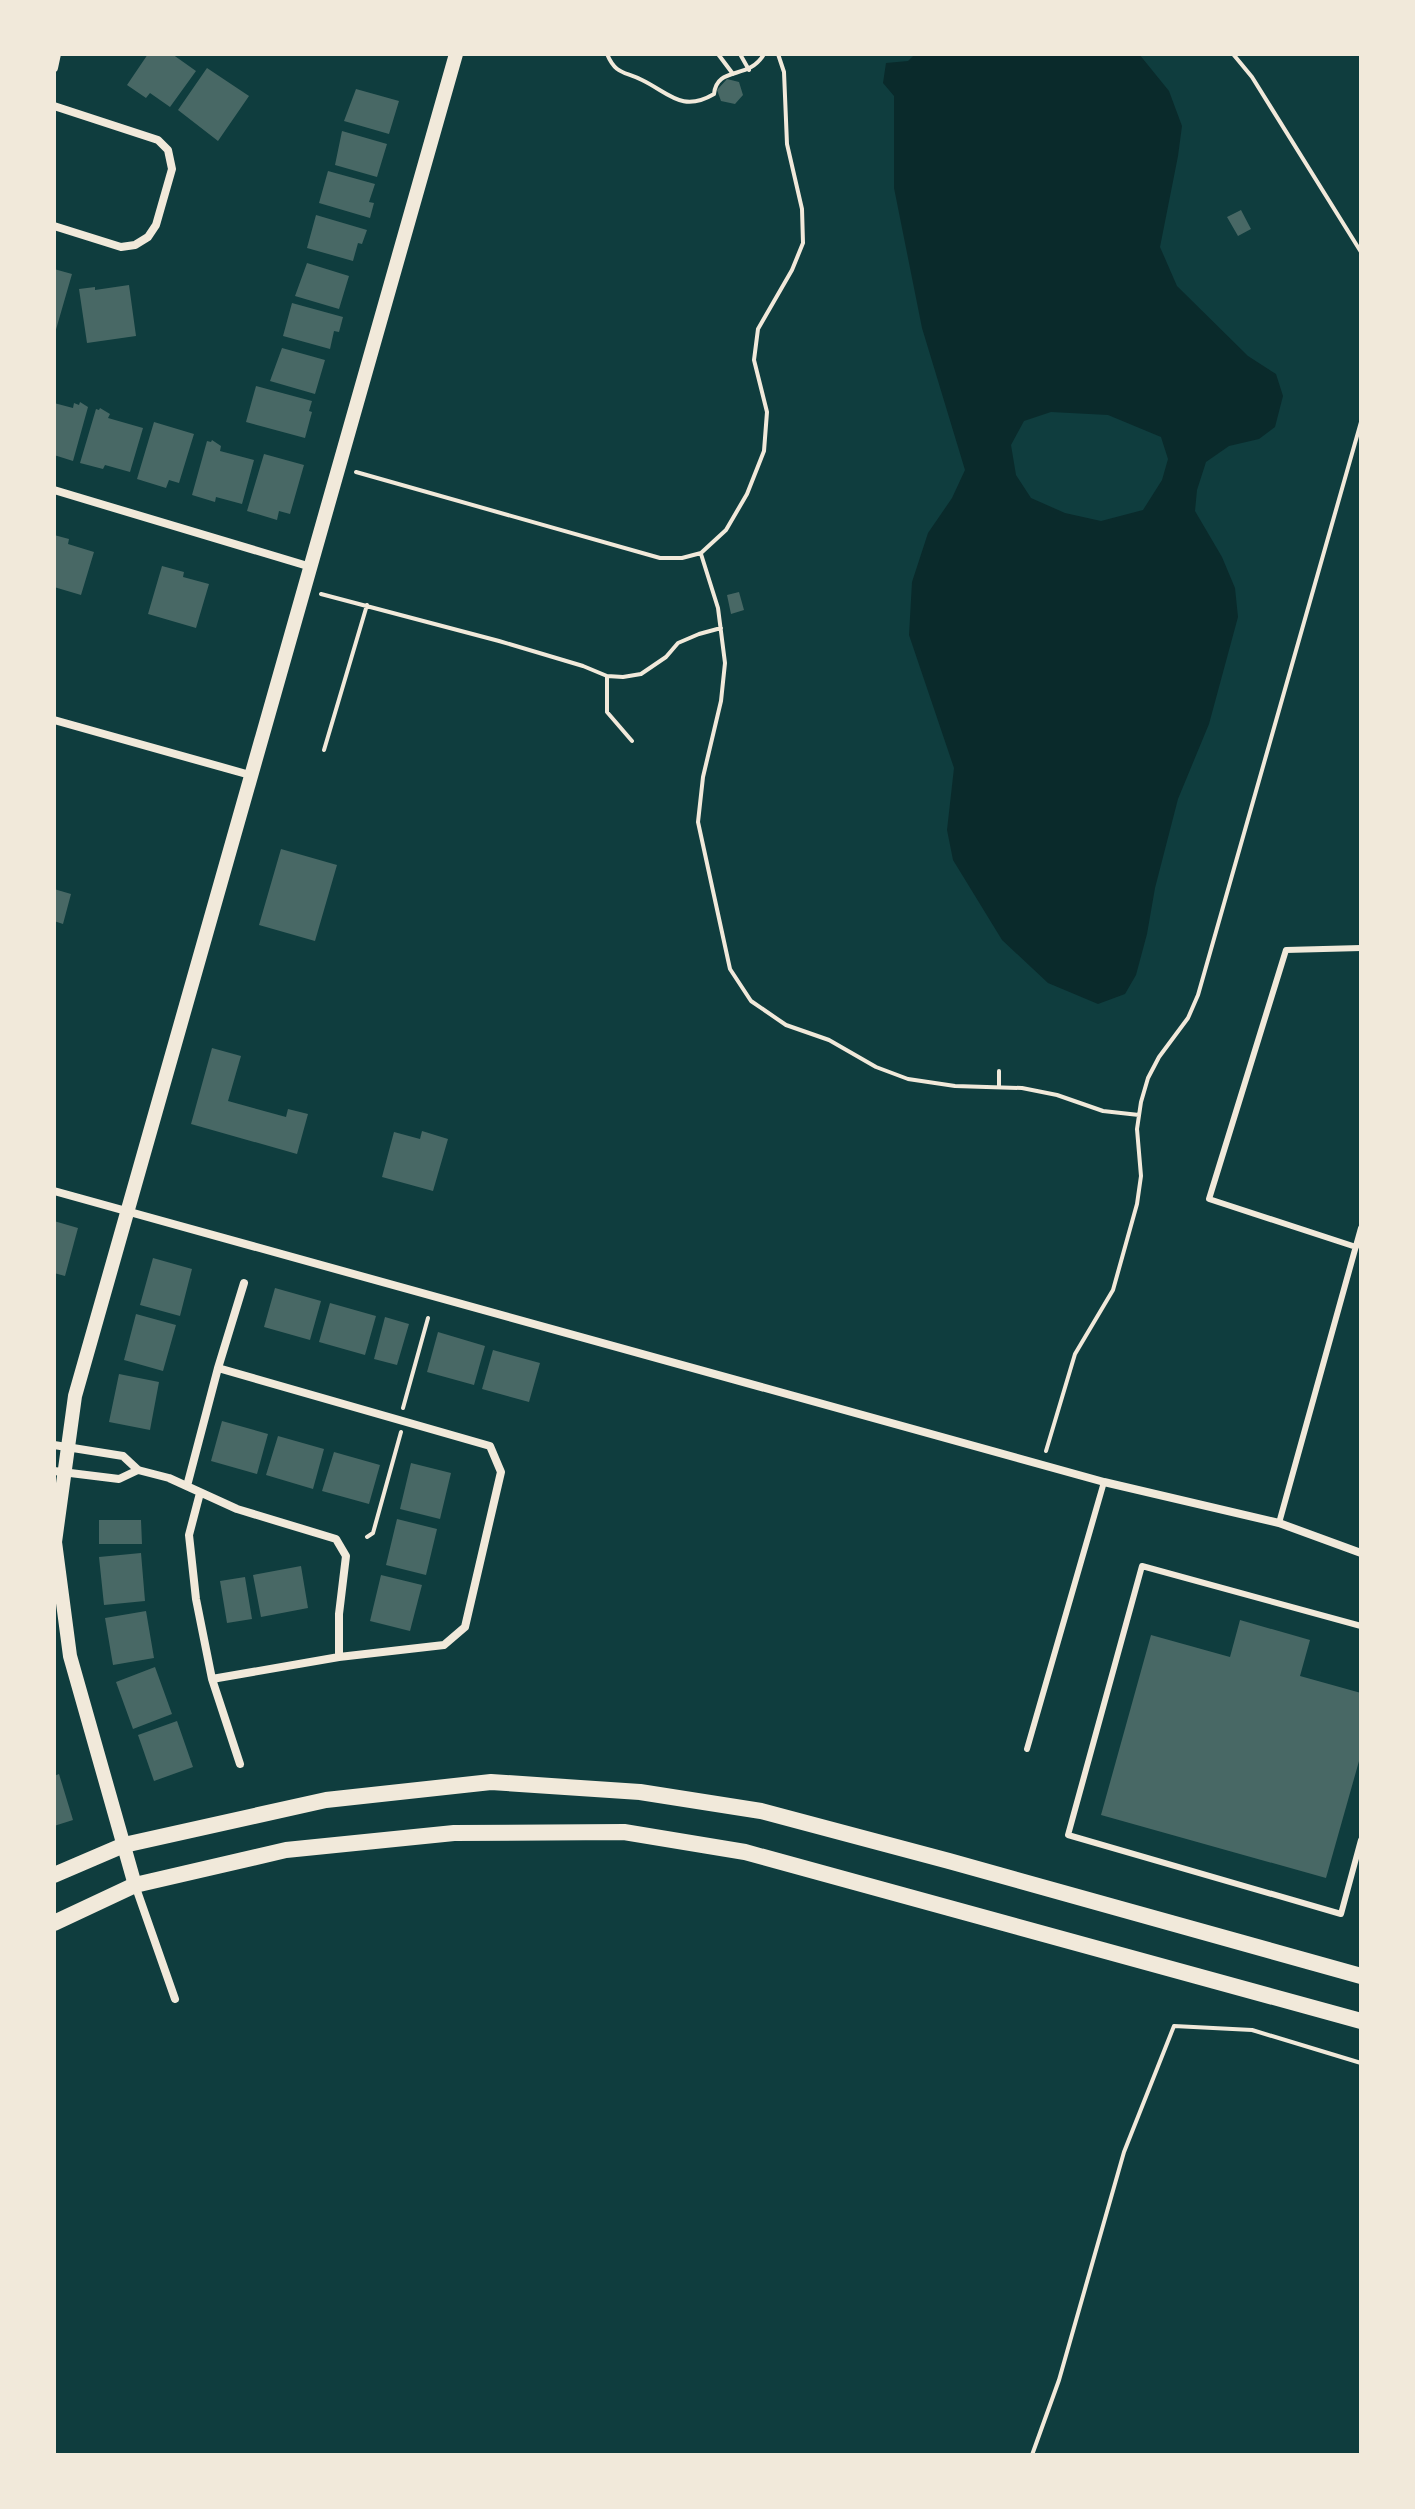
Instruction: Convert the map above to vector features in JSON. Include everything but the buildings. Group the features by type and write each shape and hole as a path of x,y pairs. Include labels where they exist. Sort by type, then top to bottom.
{"main road":[{"path":"54,1875 124,1845 326,1800 491,1782 640,1792 761,1811 1361,1976"},
{"path":"54,1923 135,1885 286,1850 454,1833 624,1832 745,1852 1361,2021"}],"street":[{"path":"54,68 57,54"},
{"path":"175,1999 135,1885 70,1656 55,1542 61,1445 456,54"},
{"path":"54,106 158,140 168,150 172,169 156,225 148,237 135,245 121,247 54,226"},
{"path":"54,490 311,567"},
{"path":"54,720 250,775"},
{"path":"54,1191 1104,1482 1279,1523 1361,1553"},
{"path":"187,1486 244,1283"},
{"path":"212,1679 339,1657 444,1645 465,1627 501,1472 490,1446 218,1368"},
{"path":"61,1445 123,1456 138,1470 169,1478 237,1509 336,1539 346,1556 339,1614 339,1657"},
{"path":"58,1472 119,1479 138,1470"},
{"path":"200,1493 189,1535 196,1599 212,1679 240,1764"}],"lane":[{"path":"1356,1247 1209,1199 1286,950 1361,948"},
{"path":"1279,1523 1361,1228"},
{"path":"1027,1749 1104,1482"},
{"path":"1361,1626 1142,1566 1068,1835 1341,1914 1361,1840"}],"path":[{"path":"607,54 618,71 642,80 678,101 714,94 719,80 756,66 764,54"},
{"path":"718,54 733,74"},
{"path":"740,54 749,70"},
{"path":"338,466 660,558 682,558 701,553 726,530 747,494 764,451 767,412 754,360 758,329 792,270 803,243 802,209 787,144 784,72 778,54"},
{"path":"1233,54 1252,77 1361,252"},
{"path":"1042,1465 1075,1354 1113,1290 1140,1183 1137,1129 1148,1078 1159,1057 1188,1018 1198,995 1361,422"},
{"path":"701,553 718,608 725,663 721,701 703,777 698,822 730,969 751,1001 786,1025 829,1040 876,1067 908,1079 955,1086 1022,1088 1057,1095 1103,1111 1139,1115"},
{"path":"321,594 583,666 607,676 641,674 666,657 678,643 721,628"},
{"path":"324,750 367,605"},
{"path":"607,676 607,712 632,741"},
{"path":"999,1071 999,1087"},
{"path":"403,1408 428,1318"},
{"path":"367,1537 373,1533 401,1430"},
{"path":"1032,2455 1059,2380 1124,2152 1174,2026 1252,2030 1361,2063"}],"water":[{"path":"915,54 1139,54 1169,91 1182,126 1160,247 1177,286 1248,356 1276,374 1283,396 1275,427 1259,439 1229,446 1206,462 1197,490 1195,511 1222,557 1235,588 1238,617 1209,724 1178,799 1136,975 1125,994 1098,1004 1048,983 1002,940 953,860 947,830 954,768 909,635 912,582 928,533 952,498 965,470 922,328 894,188 894,96 883,83 886,63 908,61","holes":["1051,412 1108,415 1161,437 1168,459 1162,480 1143,510 1101,521 1065,513 1031,498 1016,475 1011,445 1024,421"]}]}
